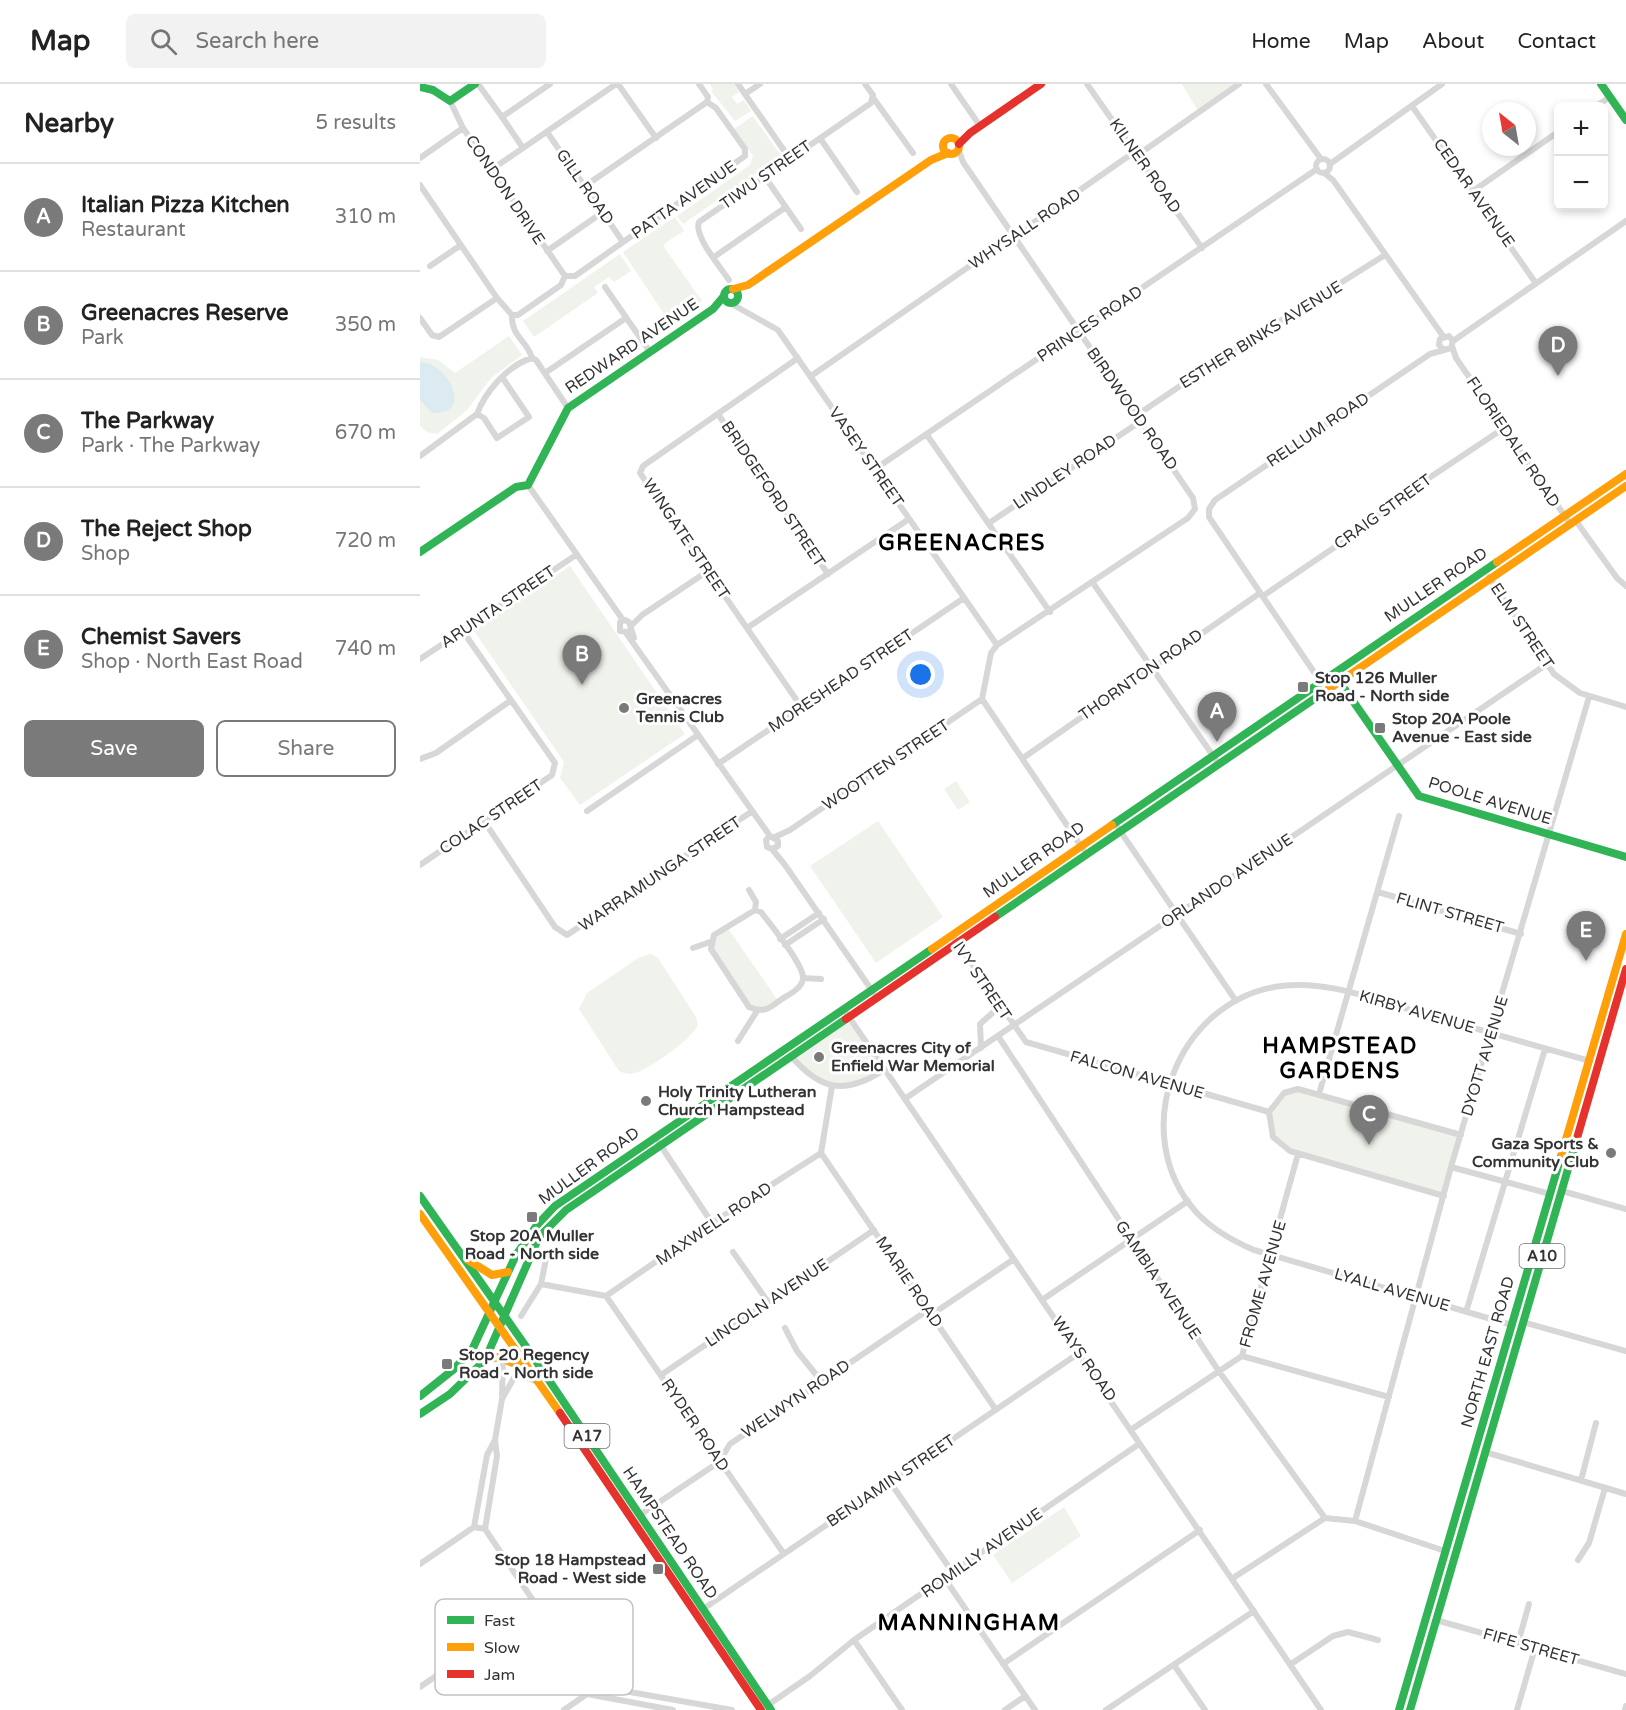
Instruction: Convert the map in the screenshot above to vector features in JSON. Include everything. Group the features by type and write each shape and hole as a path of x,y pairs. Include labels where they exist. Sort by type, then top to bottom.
{"main road":[{"path":"424,86 450,101 476,84"},
{"path":"732,298 1041,84"},
{"path":"1601,84 1626,120"},
{"name":"REDWARD AVENUE","path":"528,485 556,427 568,408 732,298"},
{"name":"MULLER ROAD","path":"1117,826 1213,755 1333,672 1626,474"},
{"path":"420,552 516,487 528,485"},
{"name":"MULLER ROAD","path":"420,1396 453,1370 472,1350 491,1314 522,1241 549,1212 655,1137 847,1013 1083,849 1218,763 1626,486"},
{"name":"POOLE AVENUE","path":"1333,672 1411,787 1428,800 1626,857"},
{"name":"NORTH EAST ROAD","path":"1410,1710 1445,1551 1480,1451 1562,1191 1626,934"},
{"name":"NORTH EAST ROAD","path":"1399,1710 1455,1554 1512,1325 1550,1194 1626,969"},
{"name":"MULLER ROAD","path":"485,1360 540,1237 572,1205 790,1056 847,1013"},
{"path":"1550,1194 1562,1191"},
{"name":"HAMPSTEAD ROAD","path":"420,1196 504,1315 636,1518 765,1709"},
{"name":"HAMPSTEAD ROAD","path":"420,1214 529,1371 636,1518"},
{"path":"460,1254 489,1276 508,1272"},
{"path":"1512,1325 1522,1321"},
{"path":"420,1414 450,1394 485,1360 503,1358 529,1371"},
{"path":"1445,1551 1455,1554"}],"street":[{"path":"476,84 523,148"},
{"path":"502,117 550,84"},
{"path":"492,170 617,84 656,138"},
{"path":"585,186 707,102 708,98 699,84"},
{"path":"738,84 790,159"},
{"path":"745,94 760,84"},
{"path":"865,84 913,153"},
{"path":"951,84 980,126"},
{"name":"KILNER ROAD","path":"1087,84 1202,249"},
{"name":"WHYSALL ROAD","path":"811,376 1013,236 1025,233 1030,225 1130,155 1239,84"},
{"name":"FLORIEDALE ROAD","path":"1266,84 1565,517 1573,523 1626,586"},
{"name":"PRINCES ROAD","path":"875,470 1442,84"},
{"path":"1602,102 1610,97"},
{"name":"TIWU STREET","path":"729,280 700,238 697,225 819,138 867,107 874,99"},
{"name":"CONDON DRIVE","path":"450,101 463,128 565,276"},
{"name":"PATTA AVENUE","path":"565,276 575,276 745,156 745,149 716,108 707,102"},
{"name":"CEDAR AVENUE","path":"1412,105 1535,282"},
{"path":"420,158 463,128"},
{"name":"GILL ROAD","path":"547,132 624,242"},
{"path":"1473,191 1554,135"},
{"path":"819,138 857,192"},
{"name":"BIRDWOOD ROAD","path":"952,147 1193,498 1195,509 1188,518 1093,582"},
{"path":"765,177 801,229"},
{"path":"421,189 512,319 517,338 529,348 532,358 568,408"},
{"path":"714,257 786,207"},
{"path":"547,251 603,212"},
{"name":"RELLUM ROAD","path":"1261,595 1209,517 1209,509 1215,500 1626,221"},
{"path":"430,267 461,245"},
{"name":"ESTHER BINKS AVENUE","path":"1139,418 1229,353 1385,255"},
{"path":"512,319 561,285 565,276"},
{"path":"605,287 650,352"},
{"path":"420,318 432,335 439,337 497,298"},
{"name":"VASEY STREET","path":"732,298 744,313 778,330 997,645"},
{"path":"545,373 626,318"},
{"path":"420,456 477,414 481,404 502,378 525,360 532,358"},
{"name":"WINGATE STREET","path":"798,358 643,466 640,473 802,708"},
{"path":"477,414 484,418 497,438 529,417 502,378"},
{"name":"BRIDGEFORD STREET","path":"718,414 828,574"},
{"name":"LINDLEY ROAD","path":"989,523 1139,418"},
{"name":"CRAIG STREET","path":"1261,595 1364,528 1393,502 1504,428"},
{"path":"927,435 1050,612"},
{"path":"528,485 626,625 638,647 773,842 785,865 875,994"},
{"path":"747,628 909,519"},
{"name":"ARUNTA STREET","path":"420,660 576,555"},
{"name":"ELM STREET","path":"1485,570 1547,664 1562,681 1589,697 1626,707"},
{"path":"626,625 708,571"},
{"path":"1083,849 982,699 991,653 997,645 1093,582 1218,763"},
{"path":"1261,595 1320,681"},
{"name":"THORNTON ROAD","path":"1023,758 1152,667 1261,595"},
{"name":"MORESHEAD STREET","path":"718,764 964,598"},
{"path":"420,759 436,753 510,701 462,630"},
{"name":"ORLANDO AVENUE","path":"906,1098 1547,664"},
{"name":"DYOTT AVENUE","path":"1354,1521 1451,1167 1551,836 1589,697"},
{"name":"WOOTTEN STREET","path":"773,842 982,699"},
{"name":"COLAC STREET","path":"420,865 552,775 555,763 510,701"},
{"path":"587,811 698,735"},
{"name":"WARRAMUNGA STREET","path":"484,821 555,927 567,935 751,812"},
{"path":"1319,1094 1399,816"},
{"path":"1117,826 1236,1001"},
{"path":"749,890 756,902 755,910"},
{"name":"FLINT STREET","path":"1378,892 1521,934"},
{"path":"755,910 761,912 780,939 803,971 803,978 800,987 768,1009 757,1011 749,1007 711,950 710,942 714,935 755,910"},
{"path":"780,939 819,913"},
{"path":"785,945 824,919"},
{"name":"IVY STREET","path":"954,938 1012,1026"},
{"path":"693,948 710,942"},
{"path":"803,978 821,979"},
{"name":"KIRBY AVENUE","path":"1170,1084 1180,1057 1195,1033 1218,1012 1236,1001 1280,986 1305,985 1348,992 1594,1063"},
{"path":"981,1048 980,1024 999,1007"},
{"path":"738,1041 757,1011"},
{"name":"WAYS ROAD","path":"847,1013 1321,1710"},
{"name":"FALCON AVENUE","path":"1012,1026 1022,1039 1031,1044 1269,1112"},
{"name":"GAMBIA AVENUE","path":"998,1036 1218,1370 1325,1518"},
{"path":"1466,1312 1545,1048"},
{"path":"790,1056 813,1078 831,1086 850,1086 884,1070"},
{"name":"LYALL AVENUE","path":"1170,1084 1164,1112 1165,1146 1176,1180 1188,1202 1207,1223 1227,1237 1254,1250 1512,1325"},
{"path":"821,1153 831,1086"},
{"path":"1444,1196 1298,1154 1277,1143 1270,1129 1269,1112 1278,1098 1298,1089 1461,1135"},
{"path":"655,1137 712,1223"},
{"name":"MAXWELL ROAD","path":"606,1296 712,1223 821,1153"},
{"name":"MARIE ROAD","path":"821,1153 996,1410"},
{"name":"FROME AVENUE","path":"1132,1429 1242,1356 1272,1255 1298,1154"},
{"path":"1451,1167 1550,1194"},
{"path":"1562,1191 1626,1209"},
{"path":"1042,1300 1188,1202"},
{"name":"LINCOLN AVENUE","path":"661,1375 874,1230"},
{"path":"733,1252 768,1302"},
{"path":"521,1316 541,1284 546,1259"},
{"name":"WELWYN ROAD","path":"636,1518 719,1462 730,1444 1014,1259"},
{"path":"541,1284 606,1296"},
{"name":"RYDER ROAD","path":"606,1296 784,1554"},
{"path":"1522,1321 1626,1351"},
{"path":"785,1328 797,1351 822,1382"},
{"name":"BENJAMIN STREET","path":"699,1612 1079,1353"},
{"path":"1242,1356 1389,1397"},
{"path":"503,1358 502,1399 495,1440 497,1456 485,1529 532,1599"},
{"path":"502,1399 515,1376 522,1375 538,1383"},
{"path":"1581,1480 1596,1423"},
{"path":"474,1527 487,1455 495,1440"},
{"name":"ROMILLY AVENUE","path":"765,1709 854,1640 1139,1444"},
{"path":"1480,1451 1626,1494"},
{"path":"890,1482 953,1573"},
{"path":"1578,1560 1589,1544 1605,1488"},
{"path":"1233,1578 1325,1518 1354,1521 1445,1551"},
{"path":"420,1564 474,1527 485,1529"},
{"path":"1003,1664 1200,1530"},
{"path":"945,1579 1035,1710"},
{"path":"1518,1643 1529,1604"},
{"path":"1106,1710 1254,1611"},
{"name":"FIFE STREET","path":"1432,1618 1626,1674"},
{"path":"1291,1664 1333,1636 1348,1632 1378,1640"},
{"path":"854,1640 902,1710"},
{"path":"1516,1710 1535,1648"},
{"path":"1174,1665 1205,1710"},
{"path":"420,1687 435,1677"},
{"path":"633,1692 732,1710"},
{"path":"564,1710 586,1695"},
{"path":"592,1695 673,1710"},
{"path":"1005,1710 1025,1696"}],"shaded area":[{"path":"710,84 734,84 739,92 732,97 737,104 744,100 751,111 735,121 711,91 713,89"},
{"path":"1182,84 1239,84 1198,111"},
{"path":"753,116 781,156 683,224 677,216 750,165 753,156 734,129"},
{"path":"675,217 684,231 665,243 664,247 702,301 670,323 623,252"},
{"path":"620,254 631,271 614,282 609,277 594,287 598,293 534,337 523,321"},
{"path":"509,336 522,355 491,378 467,410 437,434 427,432 420,426 420,357 438,360 455,373"},
{"path":"420,362 430,364 440,370 453,388 452,406 445,411 432,413 420,400"},
{"path":"570,566 685,734 580,805 560,778 564,762 474,631"},
{"path":"956,781 970,802 958,810 944,789"},
{"path":"878,821 943,917 876,963 810,866"},
{"path":"727,927 779,1002 768,1009 749,1007 711,949 714,935"},
{"path":"651,954 658,958 696,1017 698,1025 681,1044 662,1058 638,1072 626,1073 619,1071 579,1009 587,993 638,958"},
{"path":"849,1017 884,1070 850,1086 813,1078 791,1056"},
{"path":"1305,1090 1461,1135 1443,1195 1287,1150 1275,1140 1269,1112 1282,1095"},
{"path":"1064,1507 1081,1536 1012,1583 993,1555"}],"traffic: fast":[{"path":"420,87 433,90 450,101 475,84"},
{"path":"1601,84 1626,120"},
{"path":"728,289 734,289 738,296 734,303 728,303 724,299 724,293 728,289"},
{"path":"420,552 516,487 528,485 568,408 713,309 724,296"},
{"path":"1112,825 1497,562"},
{"path":"1337,678 1419,796 1626,857"},
{"path":"995,917 1323,693"},
{"path":"420,1396 454,1369 472,1350 516,1255 537,1225 555,1206 932,949"},
{"path":"420,1414 450,1394 485,1360 539,1237 566,1210 846,1019"},
{"path":"1410,1710 1575,1145"},
{"path":"1399,1710 1562,1153"},
{"path":"420,1196 534,1358 771,1710"}],"traffic: slow":[{"path":"951,138 959,146 951,154 943,146 951,138"},
{"path":"733,289 748,285 931,160 948,153"},
{"path":"1497,562 1626,474"},
{"path":"1323,693 1626,486"},
{"path":"932,949 1112,825"},
{"path":"1562,1153 1626,934"},
{"path":"420,1214 560,1413"},
{"path":"468,1260 492,1275 508,1272"},
{"path":"485,1360 499,1357 529,1370"}],"traffic: jam":[{"path":"959,144 970,133 1041,84"},
{"path":"846,1019 995,917"},
{"path":"1575,1145 1626,969"},
{"path":"560,1413 761,1710"}],"place":[{"name":"The Reject Shop","path":"1558,376"},
{"name":"Greenacres Reserve","path":"582,685"},
{"name":"Stop 126 Muller Road - North side","path":"1303,687"},
{"name":"Greenacres Tennis Club","path":"624,708"},
{"name":"Stop 20A Poole Avenue - East side","path":"1380,728"},
{"name":"Italian Pizza Kitchen","path":"1217,742"},
{"name":"Chemist Savers","path":"1586,961"},
{"name":"Greenacres City of Enfield War Memorial","path":"819,1057"},
{"name":"Holy Trinity Lutheran Church Hampstead","path":"646,1101"},
{"name":"The Parkway","path":"1369,1145"},
{"name":"Gaza Sports & Community Club","path":"1611,1153"},
{"name":"Stop 20A Muller Road - North side","path":"532,1217"},
{"name":"Stop 20 Regency Road - North side","path":"447,1364"},
{"name":"Stop 18 Hampstead Road - West side","path":"658,1569"}],"district":[{"name":"GREENACRES","path":"962,543"},
{"name":"HAMPSTEAD GARDENS","path":"1340,1058"},
{"name":"MANNINGHAM","path":"969,1623"}]}
